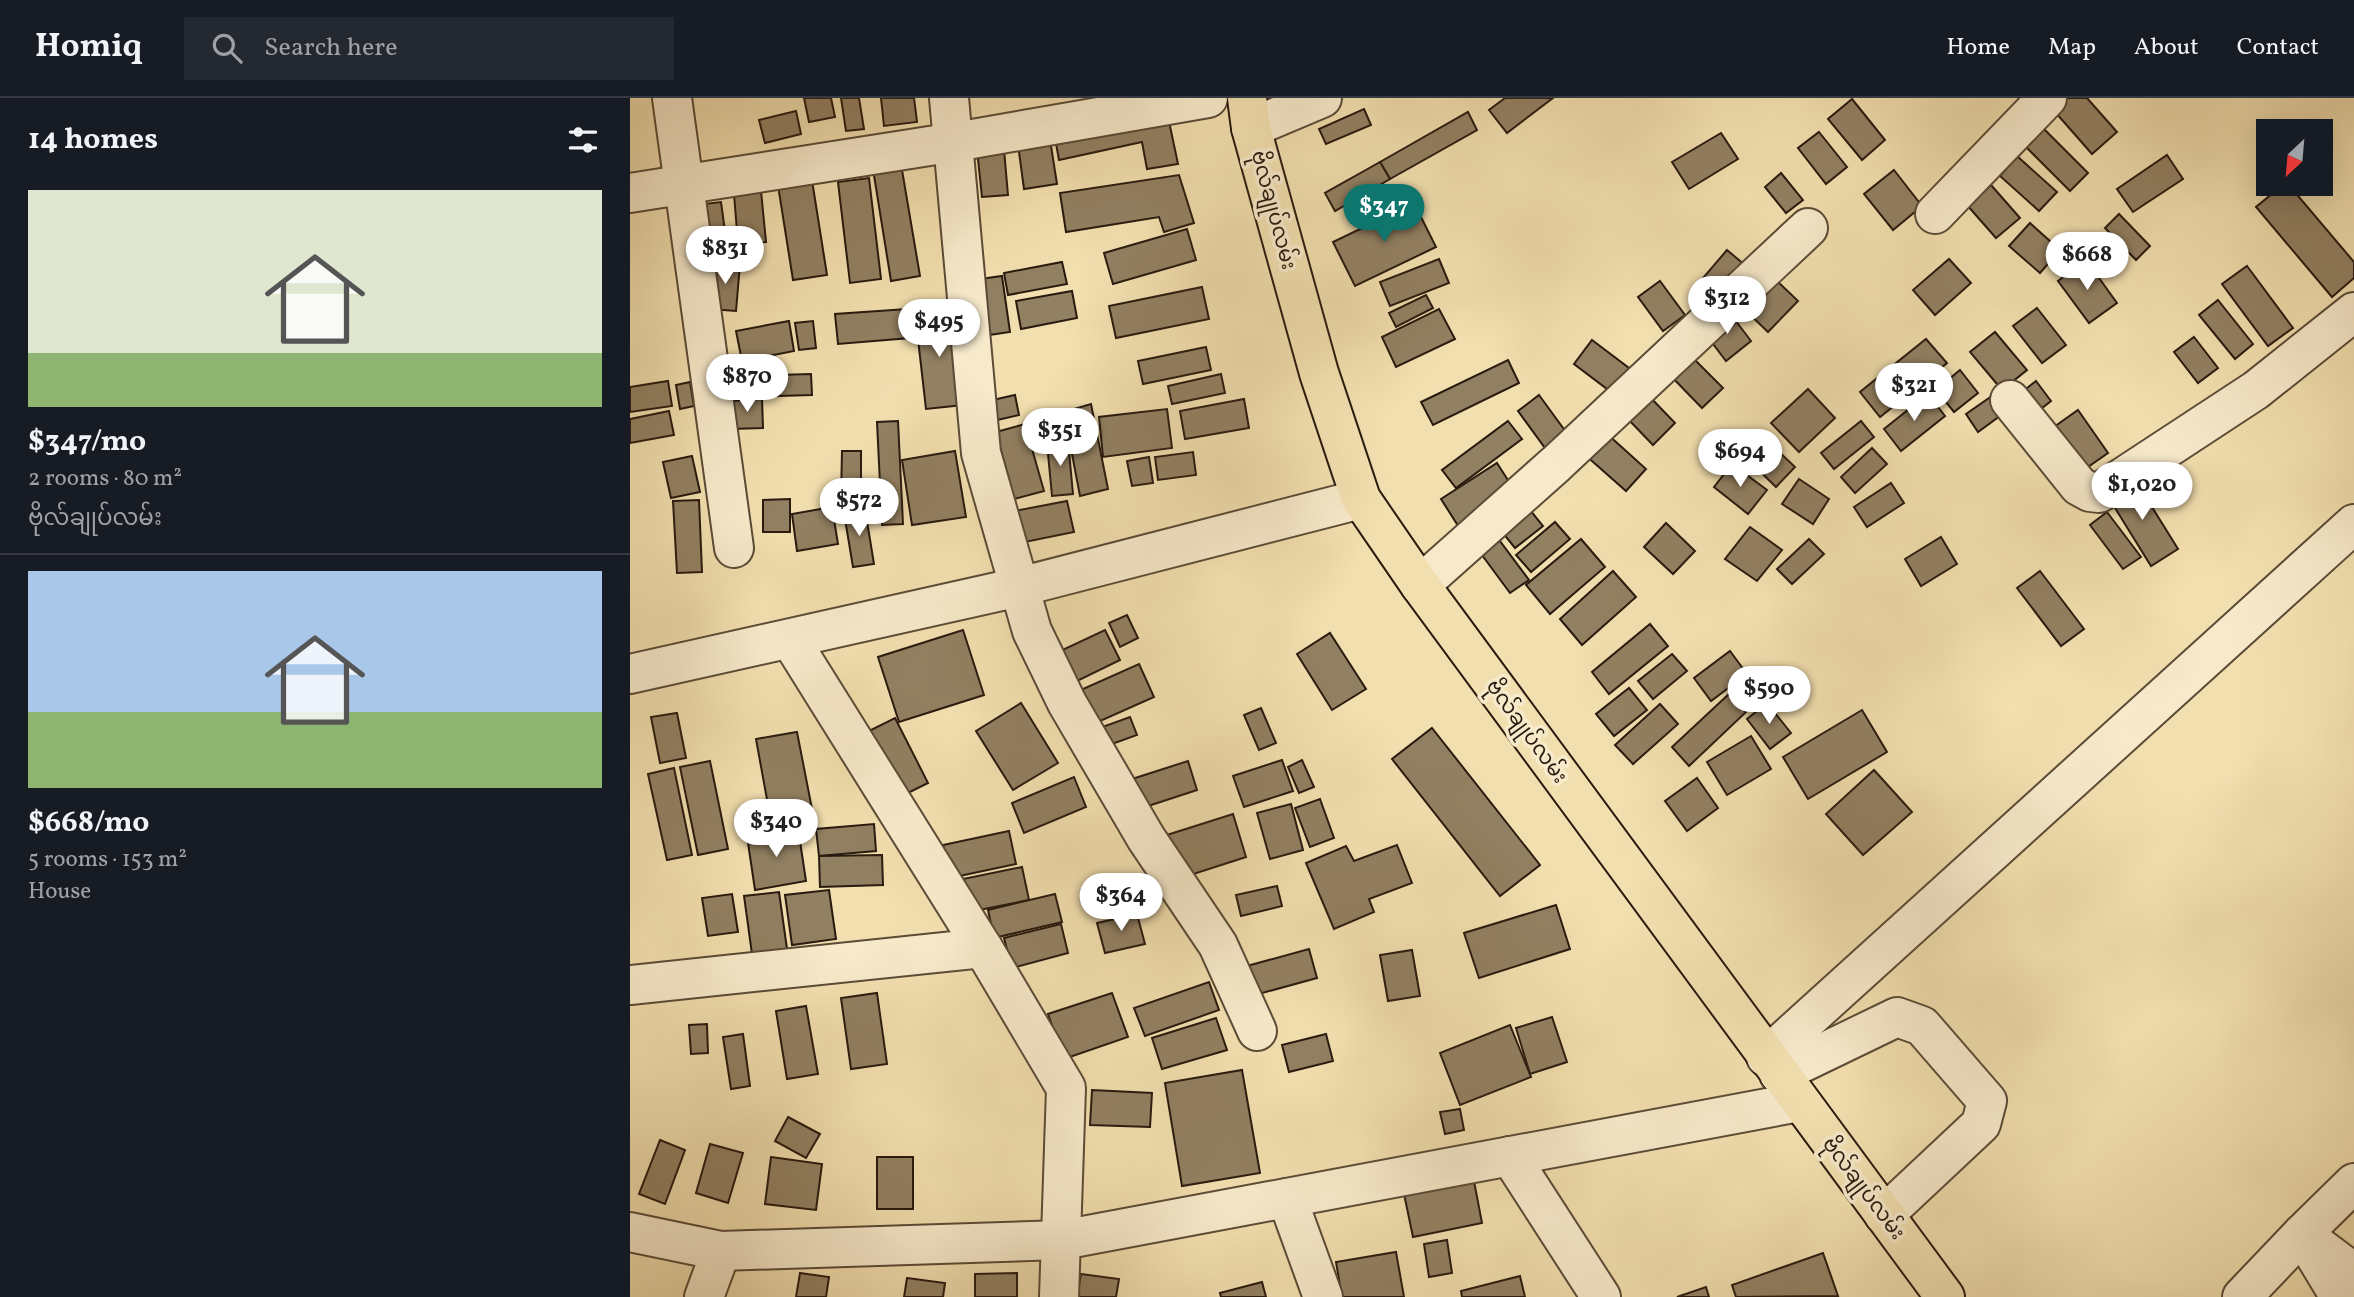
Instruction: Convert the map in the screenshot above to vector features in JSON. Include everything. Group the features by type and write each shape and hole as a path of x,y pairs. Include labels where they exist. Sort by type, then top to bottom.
{"main road":[{"name":"ဗိုလ်ချုပ်လမ်း","path":"1249,113 1319,373 1361,499 1420,585 1945,1297"}],"street":[{"path":"672,98 734,548"},
{"path":"949,98 981,453 1032,631 1067,703 1146,838 1218,945 1257,1031"},
{"path":"630,193 684,187 1208,98"},
{"path":"1249,113 1322,98"},
{"path":"1935,214 2047,98"},
{"path":"1420,585 1556,464 1808,228"},
{"path":"2010,400 2079,485 2090,492 2099,493 2256,390 2354,312"},
{"path":"630,674 1019,587 1361,499"},
{"path":"1781,1077 2354,524"},
{"path":"789,639 983,948 1066,1088 1059,1297"},
{"path":"630,985 983,948"},
{"path":"630,1233 721,1251 1062,1240 1510,1156 1781,1077 1897,1017 1922,1026 1987,1101 1980,1124 1884,1215"},
{"path":"1510,1156 1601,1297"},
{"path":"2242,1297 2354,1182"},
{"path":"1287,1198 1323,1297"},
{"path":"2302,1234 2354,1273"},
{"path":"2302,1234 2340,1297"},
{"path":"704,1297 721,1251"}],"building":[{"path":"804,98 831,98 835,117 809,122"},
{"path":"841,98 859,98 864,129 846,131"},
{"path":"881,98 914,98 917,122 884,126"},
{"path":"1505,98 1553,98 1507,133 1489,110"},
{"path":"2057,98 2087,98 2117,132 2092,154 2049,105"},
{"path":"1852,99 1885,140 1862,160 1828,119"},
{"path":"1364,109 1371,125 1326,144 1319,129"},
{"path":"796,111 801,134 765,143 759,120"},
{"path":"1167,112 1178,164 1147,169 1142,142 1059,160 1053,127"},
{"path":"1468,112 1477,130 1390,179 1380,162"},
{"path":"2041,126 2088,173 2070,191 2023,144"},
{"path":"1819,132 1847,167 1826,184 1798,148"},
{"path":"1049,133 1057,184 1024,189 1017,137"},
{"path":"1721,133 1738,159 1689,189 1672,162"},
{"path":"1003,138 1008,195 982,197 976,140"},
{"path":"2167,155 2183,179 2133,212 2117,189"},
{"path":"2017,156 2057,192 2039,211 2000,176"},
{"path":"1380,162 1390,179 1335,211 1325,193"},
{"path":"901,164 920,276 891,281 873,169"},
{"path":"1894,170 1922,206 1893,230 1864,194"},
{"path":"1781,173 1803,200 1786,213 1765,187"},
{"path":"811,174 827,275 793,280 777,179"},
{"path":"1179,175 1194,223 1164,232 1159,217 1066,232 1060,193"},
{"path":"869,178 881,279 850,283 838,182"},
{"path":"1991,185 2020,218 1996,238 1967,205"},
{"path":"761,191 766,242 738,244 734,194"},
{"path":"2269,196 2298,196 2354,262 2354,278 2332,297 2256,207"},
{"path":"721,202 727,246 703,249 696,205"},
{"path":"1414,203 1436,247 1355,286 1333,242"},
{"path":"2119,214 2150,246 2136,260 2105,228"},
{"path":"2030,223 2060,250 2040,273 2009,246"},
{"path":"1187,229 1196,260 1113,284 1104,253"},
{"path":"2096,235 2124,262 2110,276 2083,248"},
{"path":"1727,250 1746,266 1723,294 1703,278"},
{"path":"1439,259 1449,283 1390,306 1380,282"},
{"path":"1949,259 1971,283 1935,315 1913,290"},
{"path":"2086,260 2117,303 2089,323 2058,281"},
{"path":"714,262 740,264 736,311 710,309"},
{"path":"1062,262 1067,284 1008,295 1004,273"},
{"path":"2247,266 2293,328 2268,346 2222,284"},
{"path":"1002,276 1010,332 982,336 973,280"},
{"path":"1772,276 1798,301 1768,332 1742,307"},
{"path":"1660,281 1685,315 1663,331 1638,297"},
{"path":"1202,287 1209,319 1116,338 1109,306"},
{"path":"1072,291 1077,318 1021,329 1016,301"},
{"path":"1426,295 1433,308 1396,327 1389,313"},
{"path":"2218,300 2253,344 2235,359 2199,315"},
{"path":"952,308 963,405 926,409 915,313"},
{"path":"2037,308 2066,345 2042,363 2013,326"},
{"path":"907,309 910,338 838,344 835,314"},
{"path":"1439,309 1455,339 1396,367 1382,337"},
{"path":"1729,312 1751,341 1726,361 1704,332"},
{"path":"789,321 794,351 742,361 736,331"},
{"path":"813,321 816,348 799,350 795,323"},
{"path":"1995,332 2027,370 2002,390 1970,352"},
{"path":"2194,337 2218,368 2198,383 2174,352"},
{"path":"1926,339 1947,363 1880,417 1860,392"},
{"path":"1592,340 1629,368 1611,392 1574,364"},
{"path":"1206,347 1211,370 1143,384 1138,361"},
{"path":"1683,348 1723,388 1702,408 1663,368"},
{"path":"1508,360 1519,383 1433,425 1421,402"},
{"path":"1960,370 1978,393 1954,412 1936,390"},
{"path":"811,374 812,395 778,396 777,375"},
{"path":"1221,374 1225,393 1172,404 1168,386"},
{"path":"668,381 672,406 630,412 630,387"},
{"path":"2036,381 2051,401 2032,416 2017,396"},
{"path":"690,382 694,406 680,409 676,385"},
{"path":"1808,389 1835,418 1799,452 1771,423"},
{"path":"1928,394 1945,416 1901,451 1884,429"},
{"path":"1015,395 1019,415 993,421 988,401"},
{"path":"1539,395 1566,432 1545,448 1518,411"},
{"path":"1648,395 1675,423 1653,445 1626,417"},
{"path":"1992,396 2004,413 1978,432 1966,414"},
{"path":"762,399 763,428 731,429 730,401"},
{"path":"1244,399 1249,428 1185,439 1180,411"},
{"path":"1091,404 1108,489 1080,496 1064,412"},
{"path":"1167,409 1172,448 1103,457 1099,417"},
{"path":"2078,410 2108,453 2085,469 2054,427"},
{"path":"669,411 674,435 630,443 630,419"},
{"path":"898,421 903,524 882,525 877,422"},
{"path":"1508,421 1522,439 1456,488 1442,470"},
{"path":"1861,421 1874,437 1834,469 1821,453"},
{"path":"1025,424 1044,491 1014,499 996,432"},
{"path":"1605,432 1646,469 1626,491 1584,454"},
{"path":"1760,434 1795,467 1776,487 1741,453"},
{"path":"1068,441 1073,494 1052,496 1047,443"},
{"path":"1872,448 1887,464 1855,493 1841,477"},
{"path":"842,451 861,451 861,499 841,498"},
{"path":"955,451 966,517 912,525 902,460"},
{"path":"1193,452 1196,475 1158,480 1155,457"},
{"path":"692,456 700,492 671,498 663,462"},
{"path":"1149,457 1153,483 1132,486 1127,461"},
{"path":"1497,463 1518,496 1462,532 1441,499"},
{"path":"1732,464 1767,490 1748,514 1714,487"},
{"path":"2134,478 2178,549 2151,566 2107,495"},
{"path":"1799,479 1829,499 1813,524 1782,504"},
{"path":"1891,483 1904,503 1867,527 1854,507"},
{"path":"790,499 790,532 763,532 763,500"},
{"path":"699,500 702,572 677,573 673,501"},
{"path":"1522,500 1543,526 1515,548 1494,522"},
{"path":"1067,501 1074,532 1015,544 1009,512"},
{"path":"832,507 838,544 797,551 792,514"},
{"path":"865,509 874,564 853,567 844,513"},
{"path":"2107,512 2141,557 2123,569 2090,525"},
{"path":"1555,522 1570,539 1531,572 1516,555"},
{"path":"1666,523 1695,551 1673,574 1644,547"},
{"path":"1750,527 1782,550 1757,581 1725,559"},
{"path":"1497,537 1529,580 1510,593 1479,551"},
{"path":"1941,537 1957,564 1921,586 1905,559"},
{"path":"1581,539 1605,567 1550,614 1526,585"},
{"path":"1809,539 1824,554 1792,584 1777,569"},
{"path":"1613,571 1636,597 1582,645 1560,619"},
{"path":"2040,571 2084,629 2061,646 2017,588"},
{"path":"1127,615 1138,638 1120,647 1109,623"},
{"path":"1650,624 1668,646 1609,694 1592,672"},
{"path":"963,630 984,695 899,722 878,657"},
{"path":"1105,630 1120,660 1069,685 1054,654"},
{"path":"1330,633 1366,689 1332,710 1297,654"},
{"path":"1730,651 1747,674 1711,701 1694,678"},
{"path":"1672,654 1687,671 1653,699 1638,681"},
{"path":"1139,664 1154,697 1089,726 1074,693"},
{"path":"1629,688 1647,710 1614,736 1596,714"},
{"path":"1729,694 1746,712 1689,766 1672,747"},
{"path":"1021,703 1058,763 1013,790 976,731"},
{"path":"1767,703 1791,733 1770,749 1747,719"},
{"path":"1660,704 1678,724 1633,764 1615,745"},
{"path":"1261,708 1276,743 1259,750 1244,715"},
{"path":"1862,710 1887,752 1808,799 1783,757"},
{"path":"677,713 686,758 660,763 651,717"},
{"path":"1130,717 1137,735 1101,748 1094,730"},
{"path":"895,718 928,783 902,796 869,731"},
{"path":"1432,728 1540,865 1500,896 1392,759"},
{"path":"797,732 812,809 770,816 756,739"},
{"path":"1751,736 1771,769 1727,795 1707,762"},
{"path":"1282,760 1293,791 1244,807 1233,776"},
{"path":"1302,760 1314,787 1299,793 1288,767"},
{"path":"710,761 728,849 698,855 680,767"},
{"path":"1188,761 1197,790 1136,810 1126,781"},
{"path":"674,768 692,855 667,860 648,774"},
{"path":"1874,770 1912,812 1863,855 1826,814"},
{"path":"1074,777 1086,807 1024,833 1012,803"},
{"path":"1697,778 1718,808 1687,831 1665,801"},
{"path":"1320,799 1334,838 1310,847 1295,808"},
{"path":"1291,804 1303,850 1270,859 1257,813"},
{"path":"1233,814 1246,857 1181,878 1167,835"},
{"path":"874,824 876,851 819,856 816,829"},
{"path":"798,828 806,881 755,890 747,836"},
{"path":"1009,831 1016,864 950,878 943,845"},
{"path":"1397,845 1412,883 1369,899 1374,912 1334,929 1306,863 1346,846 1354,861"},
{"path":"882,855 883,885 820,887 819,856"},
{"path":"1022,867 1029,900 969,912 963,879"},
{"path":"1277,886 1282,906 1241,916 1236,895"},
{"path":"829,890 836,939 792,945 785,895"},
{"path":"779,892 787,949 752,954 744,896"},
{"path":"732,894 738,932 708,936 702,898"},
{"path":"1055,894 1062,922 994,938 988,910"},
{"path":"1556,905 1570,949 1479,978 1464,933"},
{"path":"1137,914 1145,944 1105,953 1097,923"},
{"path":"1061,924 1068,953 1012,968 1004,938"},
{"path":"1309,949 1317,978 1244,998 1236,969"},
{"path":"1412,950 1420,996 1388,1001 1380,955"},
{"path":"1209,982 1219,1010 1145,1036 1134,1008"},
{"path":"877,993 887,1064 851,1069 841,998"},
{"path":"1112,993 1128,1037 1064,1059 1048,1014"},
{"path":"806,1006 818,1074 787,1079 776,1011"},
{"path":"1552,1017 1567,1062 1530,1074 1516,1028"},
{"path":"1216,1018 1227,1050 1162,1069 1152,1038"},
{"path":"707,1024 708,1053 691,1054 689,1025"},
{"path":"1510,1025 1531,1077 1460,1105 1440,1053"},
{"path":"743,1034 750,1086 731,1089 723,1037"},
{"path":"1326,1034 1333,1061 1289,1072 1282,1045"},
{"path":"1242,1070 1260,1173 1182,1186 1165,1083"},
{"path":"1092,1090 1152,1093 1150,1127 1090,1125"},
{"path":"1460,1109 1464,1130 1445,1134 1440,1112"},
{"path":"788,1117 820,1134 806,1158 775,1141"},
{"path":"660,1140 685,1150 665,1204 639,1194"},
{"path":"710,1144 743,1153 728,1203 696,1193"},
{"path":"771,1157 822,1164 816,1210 765,1204"},
{"path":"877,1157 913,1157 913,1209 877,1209"},
{"path":"1473,1176 1482,1223 1413,1237 1403,1189"},
{"path":"1447,1240 1452,1273 1429,1277 1424,1244"},
{"path":"1396,1252 1404,1297 1342,1297 1336,1262"},
{"path":"1823,1253 1838,1296 1736,1297 1732,1285"},
{"path":"800,1273 829,1277 826,1297 796,1297"},
{"path":"1017,1273 1017,1297 975,1297 975,1274"},
{"path":"1081,1274 1119,1279 1116,1297 1077,1297"},
{"path":"1520,1276 1525,1297 1462,1297 1461,1291"},
{"path":"907,1278 945,1283 943,1297 904,1297"},
{"path":"1262,1282 1266,1297 1221,1297 1220,1293"},
{"path":"1706,1287 1709,1297 1677,1297"}]}
